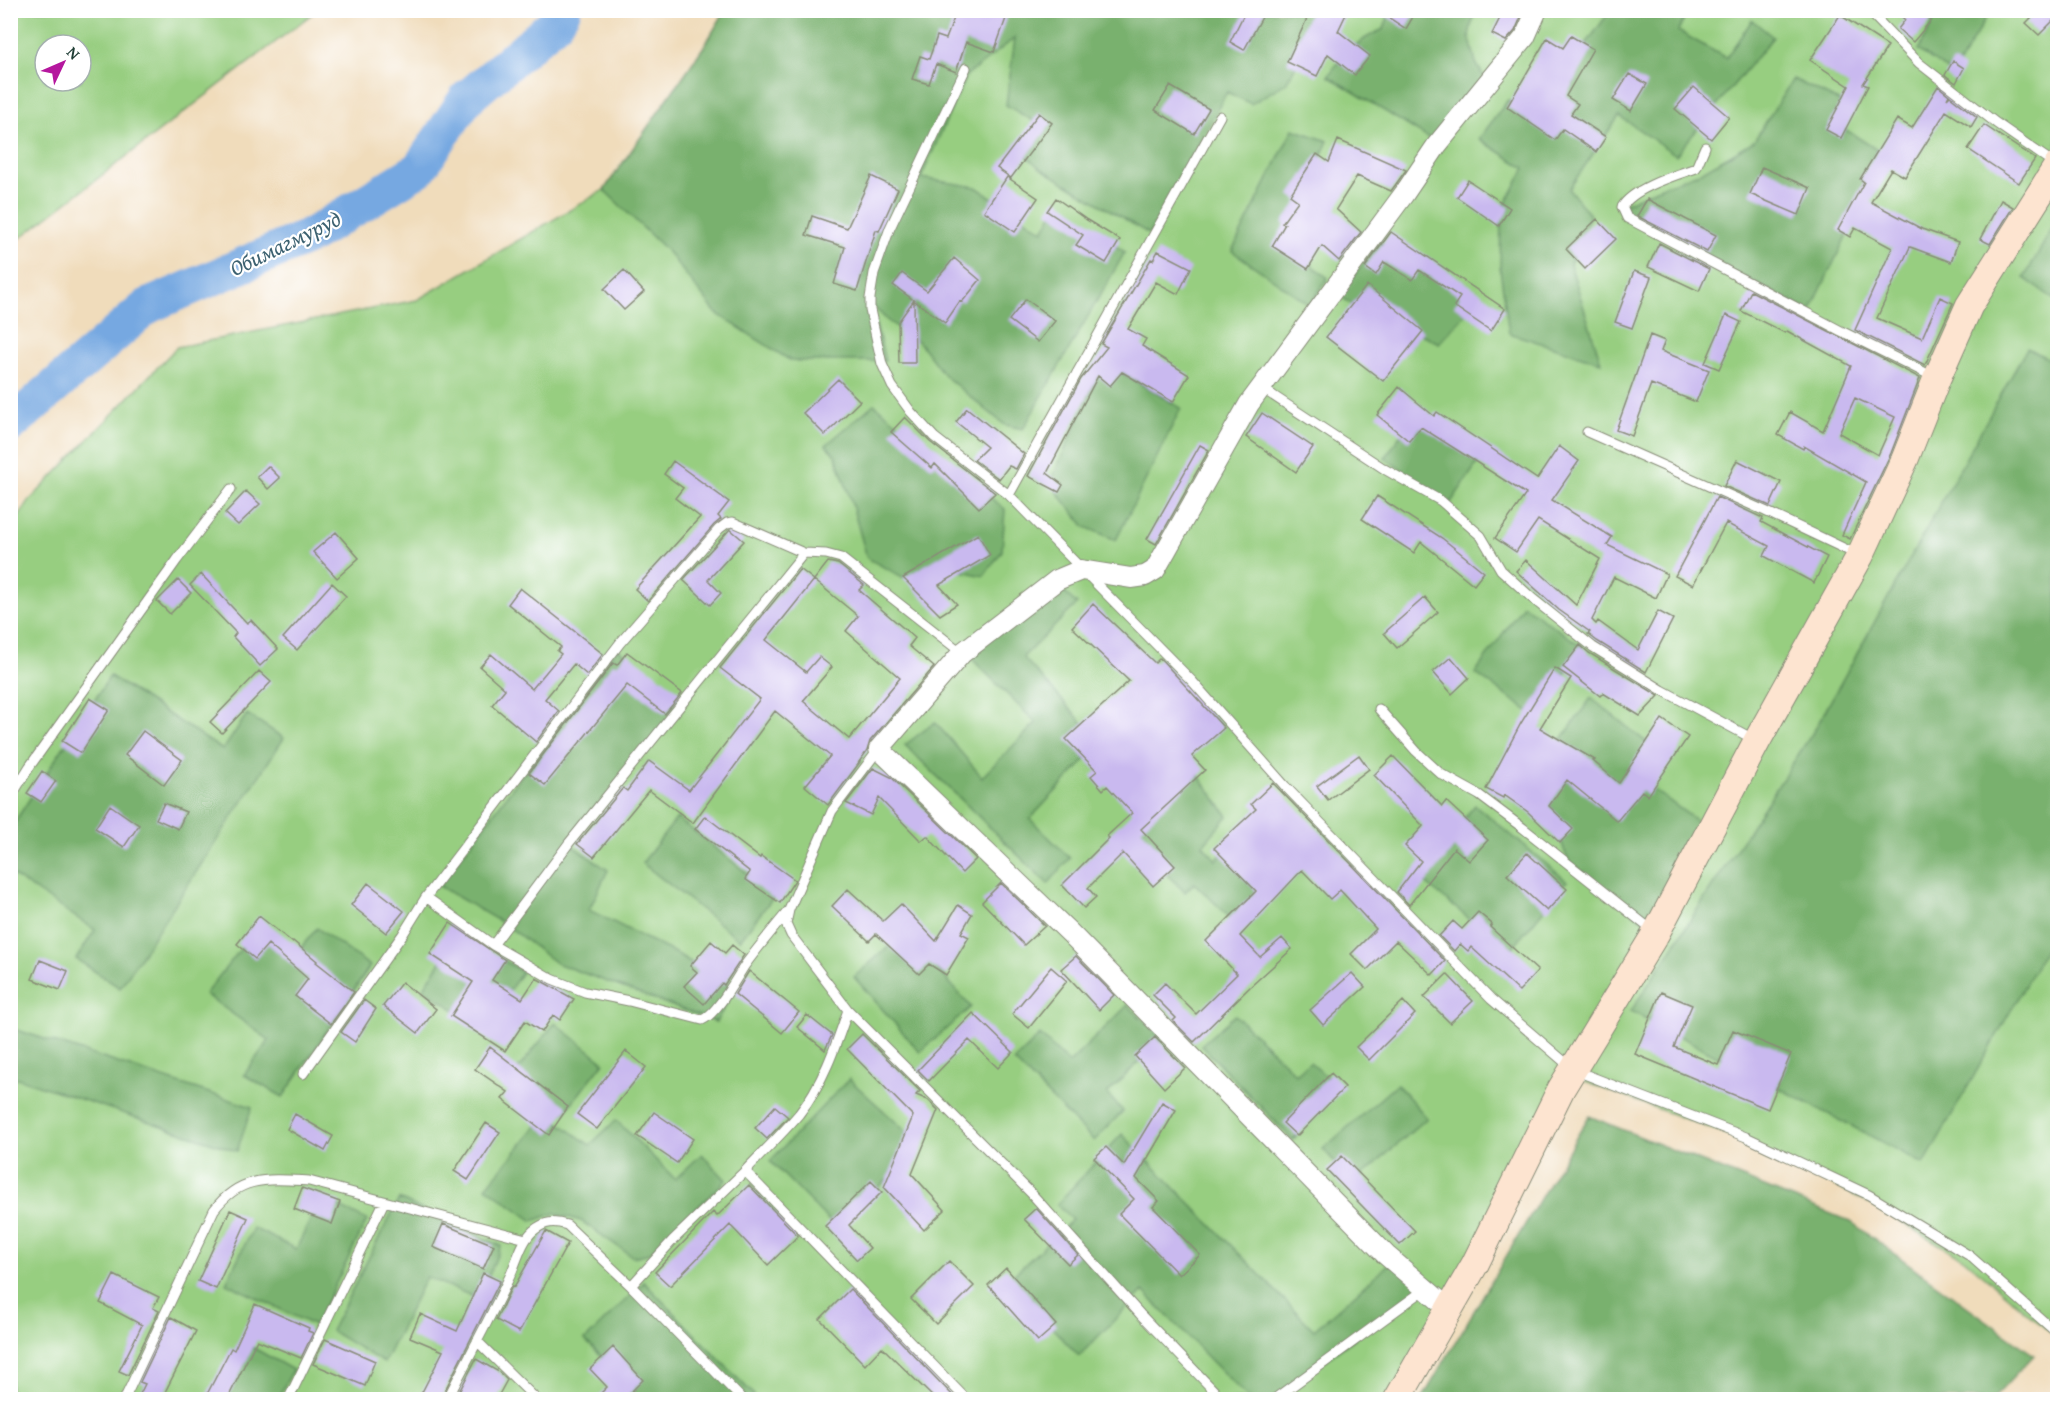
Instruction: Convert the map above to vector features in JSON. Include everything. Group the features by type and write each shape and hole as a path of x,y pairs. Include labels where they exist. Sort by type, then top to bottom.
{"street":[{"path":"1448,1308 1424,1290 1386,1255 1070,933 879,749 962,653 1058,580 1082,570 1131,578 1145,576 1155,570 1260,387 1404,194 1437,145 1525,37 1537,10"},
{"path":"1397,1400 1475,1264 1549,1113 1656,933 1757,741 1860,556 1905,459 1969,306 2057,166"}],"lane":[{"path":"1868,10 1919,63 1996,123 2057,166"},
{"path":"966,68 884,243 872,288 870,310 882,364 892,386 911,412 934,437 1009,495 1192,681 1285,786 1491,999 1574,1070 1746,1137 1869,1195 1970,1256 2058,1334"},
{"path":"1009,495 1220,116"},
{"path":"1705,147 1696,168 1641,191 1625,202 1622,207 1627,218 1841,331 1937,378"},
{"path":"1260,387 1386,470 1441,501 1481,536 1502,570 1533,599 1593,647 1662,690 1757,741"},
{"path":"1587,432 1860,556"},
{"path":"10,798 30,766 177,560 231,489"},
{"path":"303,1074 403,934 426,897 620,643 719,529 727,523 733,522 804,553 826,554 842,558 962,653"},
{"path":"493,945 569,843 804,553"},
{"path":"1379,709 1416,751 1441,774 1479,795 1656,933"},
{"path":"879,749 832,811 789,910 786,924 791,935 848,1010 1032,1192 1140,1314 1223,1400"},
{"path":"426,897 493,945 552,979 585,992 702,1020 722,999 745,965 789,910"},
{"path":"631,1286 673,1239 745,1171 800,1112 821,1077 848,1010"},
{"path":"745,1171 966,1400"},
{"path":"124,1400 214,1210 224,1197 236,1188 252,1183 286,1180 309,1181 526,1239"},
{"path":"288,1400 384,1202"},
{"path":"447,1400 511,1275 526,1239 534,1230 545,1223 554,1221 567,1225 631,1286 742,1400"},
{"path":"1273,1400 1424,1290"},
{"path":"477,1341 537,1400"}],"green space":[{"path":"11,10 316,11 11,245"},
{"path":"725,11 2057,11 2057,1338 1963,1258 1866,1201 1742,1140 1572,1077 1393,1399 11,1400 11,529 29,501 177,347 417,300 604,190 705,45"},
{"path":"725,11 1324,11 1320,24 1286,83 1251,104 1227,92 1149,234 1040,168 1020,150 1037,123 1006,105 1015,38 966,76 921,178 976,187 1043,231 1056,207 1125,252 1023,429 1005,425 945,376 919,342 888,321 871,304 885,361 791,361 716,313 668,252 604,190 705,45"},
{"path":"1390,11 1475,11 1469,35 1476,63 1487,82 1436,143 1328,76 1352,48 1384,29"},
{"path":"1610,11 1689,11 1678,31 1726,58 1752,20 1773,37 1676,155 1619,116 1569,189 1590,215 1570,264 1601,362 1509,333 1500,269 1501,212 1525,168 1479,139 1508,100 1529,107 1576,58"},
{"path":"1939,11 1990,11 1953,74 1918,50"},
{"path":"1793,79 1847,105 1837,124 1885,155 1810,312 1626,213 1624,204 1701,172 1754,141"},
{"path":"1293,129 1328,141 1281,241 1328,278 1310,305 1232,251"},
{"path":"2057,220 2058,301 2024,278"},
{"path":"1380,242 1477,301 1439,343 1410,329 1402,342 1339,295"},
{"path":"2027,348 2057,363 2057,929 1924,1164 1631,1011 1815,729"},
{"path":"1104,362 1181,408 1116,540 1085,527 1050,483"},
{"path":"874,404 1005,509 1002,551 984,576 947,568 917,585 867,558 836,456 826,445"},
{"path":"1418,409 1483,455 1450,504 1385,458"},
{"path":"1052,581 1077,604 1023,657 1101,743 1030,819 1070,858 1048,884 905,745 935,722 982,777 1036,723 964,651"},
{"path":"1523,605 1583,647 1535,716 1475,673"},
{"path":"617,648 684,700 570,844 608,870 589,910 679,955 735,989 716,1022 556,963 506,925 439,886"},
{"path":"110,676 223,750 247,714 284,738 120,988 76,959 95,930 11,874 10,829"},
{"path":"1591,698 1661,754 1641,780 1709,830 1654,929 1568,860 1557,830 1540,797 1552,753"},
{"path":"1193,768 1228,816 1203,845 1216,860 1244,833 1285,876 1240,927 1194,883 1185,892 1125,834"},
{"path":"1475,805 1567,881 1509,952 1417,876"},
{"path":"677,818 775,895 740,940 642,863"},
{"path":"258,927 294,956 317,928 370,966 283,1097 244,1075 269,1040 205,994"},
{"path":"460,932 522,972 484,1029 423,989"},
{"path":"905,932 971,1007 920,1052 854,977"},
{"path":"1128,1005 1162,1039 1107,1094 1123,1111 1094,1141 1014,1061 1040,1035 1069,1063"},
{"path":"1235,1015 1296,1074 1310,1062 1336,1085 1293,1140 1201,1045"},
{"path":"555,1023 604,1062 564,1113 514,1074"},
{"path":"11,1028 252,1107 237,1151 11,1076"},
{"path":"849,1079 922,1146 836,1228 770,1161"},
{"path":"1397,1084 1427,1118 1354,1183 1323,1149"},
{"path":"547,1114 590,1145 616,1120 675,1179 702,1154 726,1180 650,1253 633,1257 581,1221 555,1213 533,1221 486,1187"},
{"path":"1589,1116 1851,1222 2034,1355 1993,1399 1422,1399"},
{"path":"1122,1134 1314,1330 1397,1257 1425,1286 1274,1399 1250,1400 1143,1291 1079,1356 1007,1281 1072,1220 1057,1204"},
{"path":"321,1198 367,1220 315,1326 226,1283 253,1228 296,1249"},
{"path":"399,1199 501,1246 479,1299 426,1277 384,1363 331,1331"},
{"path":"644,1282 754,1395 750,1400 609,1399 627,1382 585,1340"},
{"path":"243,1342 293,1370 277,1399 211,1400"}],"building":[{"path":"957,10 1009,10 994,52 966,42 956,72 936,64 929,84 912,79 920,56 929,59 937,36 946,39"},
{"path":"1246,10 1266,10 1244,50 1230,42"},
{"path":"1311,10 1348,10 1338,31 1370,56 1355,75 1328,54 1317,76 1287,62"},
{"path":"1377,10 1417,10 1406,29"},
{"path":"1504,10 1524,10 1515,31 1506,41 1492,34"},
{"path":"1895,10 1919,10 1931,21 1913,42 1898,29 1905,20"},
{"path":"2039,10 2058,10 2058,16 2039,35 2026,23"},
{"path":"1840,15 1888,46 1863,84 1868,86 1841,138 1826,130 1849,86 1810,60"},
{"path":"1571,36 1593,49 1566,96 1578,104 1571,114 1606,137 1596,152 1563,129 1555,140 1507,107 1547,38 1563,48"},
{"path":"1953,61 1964,68 1956,83 1945,75"},
{"path":"1629,74 1647,84 1631,111 1613,100"},
{"path":"1170,86 1209,109 1194,134 1155,110"},
{"path":"1938,86 1949,95 1947,99 1950,96 1977,117 1971,127 1946,111 1905,177 1891,169 1871,202 1922,229 1958,242 1951,262 1910,247 1877,318 1922,338 1940,297 1953,303 1925,365 1855,330 1892,248 1855,228 1850,237 1838,230 1864,182 1860,179 1897,119 1912,128"},
{"path":"1694,87 1729,117 1711,139 1675,109"},
{"path":"1039,113 1052,123 1011,178 997,168"},
{"path":"1984,125 2035,159 2019,183 1968,149"},
{"path":"1338,140 1406,170 1391,191 1357,176 1336,209 1361,232 1339,261 1322,246 1308,269 1272,246 1285,224 1282,223 1298,201 1290,195 1317,154 1329,162"},
{"path":"1762,167 1810,188 1799,215 1750,194"},
{"path":"871,176 898,189 879,231 876,230 857,291 834,284 845,247 806,235 812,216 847,228"},
{"path":"1007,177 1038,198 1015,232 984,211"},
{"path":"1468,180 1510,208 1499,226 1457,197"},
{"path":"1056,198 1120,240 1106,263 1076,245 1083,235 1047,211"},
{"path":"1647,199 1716,235 1707,252 1637,216"},
{"path":"2001,200 2013,207 1990,244 1980,239"},
{"path":"1597,219 1616,239 1585,269 1566,249"},
{"path":"1391,232 1505,309 1491,331 1454,306 1460,297 1419,270 1412,280 1384,262 1376,275 1365,267"},
{"path":"1659,243 1709,269 1699,291 1648,267"},
{"path":"1158,251 1191,268 1178,294 1156,282 1128,329 1146,339 1142,346 1189,375 1173,402 1122,372 1110,386 1098,376 1047,473 1063,485 1059,492 1028,476 1081,379 1107,347 1101,344"},
{"path":"954,258 980,280 962,302 960,301 945,323 893,285 902,273 927,291"},
{"path":"624,270 644,292 624,310 604,289"},
{"path":"1634,271 1651,277 1632,328 1615,322"},
{"path":"1367,285 1423,331 1383,381 1326,337"},
{"path":"1751,291 1920,378 1891,453 1850,539 1842,535 1866,482 1804,446 1803,449 1778,435 1790,412 1823,431 1851,366 1787,331 1785,333 1741,311","holes":["1855,398 1895,417 1878,455 1839,433"]},
{"path":"1026,299 1055,321 1038,342 1009,320"},
{"path":"914,300 915,363 899,363 898,322"},
{"path":"1726,315 1741,322 1719,369 1705,363"},
{"path":"1650,335 1665,341 1661,351 1709,370 1696,402 1651,384 1632,436 1616,430"},
{"path":"838,379 860,401 825,435 803,413"},
{"path":"1399,387 1434,416 1437,412 1537,479 1559,446 1579,461 1552,500 1612,537 1607,545 1667,574 1656,598 1614,577 1592,620 1596,624 1598,621 1638,650 1658,611 1673,619 1646,672 1597,641 1588,634 1590,632 1559,610 1516,571 1526,560 1576,605 1600,559 1538,520 1516,552 1495,538 1526,494 1421,427 1409,441 1377,415"},
{"path":"967,408 1024,454 1016,469 1009,466 999,479 974,460 987,447 956,422"},
{"path":"1262,413 1313,447 1296,472 1246,437"},
{"path":"905,417 930,442 995,493 979,508 935,464 932,468 891,432"},
{"path":"1200,445 1209,450 1156,544 1147,539"},
{"path":"1737,460 1781,482 1770,506 1724,486"},
{"path":"673,461 729,502 718,516 721,519 648,601 635,589 700,517 675,498 683,488 664,474"},
{"path":"268,466 280,478 268,489 257,477"},
{"path":"246,491 260,504 238,525 225,513"},
{"path":"1377,496 1442,538 1484,572 1474,585 1421,542 1414,553 1362,519"},
{"path":"1717,497 1763,518 1761,522 1827,557 1814,583 1764,556 1769,546 1726,523 1693,585 1675,576"},
{"path":"730,529 744,541 708,580 721,593 710,605 683,580"},
{"path":"336,532 359,558 337,578 313,552"},
{"path":"978,534 990,555 939,585 957,604 940,615 903,578"},
{"path":"828,562 838,564 864,585 859,590 915,638 909,646 934,667 870,741 860,762 828,805 805,786 830,756 775,711 693,823 649,790 594,857 577,844 623,788 627,791 649,761 689,790 760,699 720,668 800,569 814,580","holes":["814,580 858,616 846,631 900,678 849,739 803,701 832,667 819,657 806,672 766,640"]},
{"path":"201,574 247,623 251,620 278,649 260,666 233,637 236,633 190,585"},
{"path":"178,580 191,593 170,614 157,601"},
{"path":"332,583 346,596 297,650 283,638"},
{"path":"520,588 603,654 587,675 574,664 545,699 559,711 536,742 492,705 505,689 480,667 491,654 532,689 561,654 557,651 561,647 508,604"},
{"path":"1425,597 1438,612 1397,648 1384,633"},
{"path":"1093,604 1155,663 1160,658 1224,728 1192,756 1205,770 1141,829 1175,866 1153,886 1123,853 1088,888 1096,897 1084,908 1062,885 1109,838 1107,836 1132,813 1107,786 1103,790 1091,776 1097,771 1066,739 1129,681 1072,627"},
{"path":"1580,645 1589,653 1659,696 1640,716 1603,693 1600,696 1563,667"},
{"path":"627,652 682,693 665,714 627,685 545,785 529,773 613,663 617,665"},
{"path":"1451,657 1469,678 1452,694 1433,672"},
{"path":"1555,668 1571,678 1540,728 1595,760 1593,761 1619,783 1662,719 1688,737 1648,796 1642,791 1617,821 1567,780 1549,806 1573,829 1560,843 1528,812 1504,795 1503,798 1486,789 1521,723"},
{"path":"259,671 271,682 222,733 210,722"},
{"path":"90,698 109,710 81,753 62,741"},
{"path":"143,731 182,760 164,785 125,755"},
{"path":"1359,755 1369,769 1328,800 1317,786"},
{"path":"1393,756 1442,806 1446,801 1488,840 1469,861 1454,848 1409,905 1397,892 1421,861 1405,846 1423,826 1374,775"},
{"path":"873,768 891,777 976,859 962,873 927,836 921,841 879,798 871,815 846,803"},
{"path":"42,771 56,781 41,802 27,793"},
{"path":"1273,783 1445,961 1432,975 1396,941 1367,970 1351,954 1376,929 1340,890 1330,899 1302,870 1240,936 1260,957 1282,938 1292,949 1194,1042 1173,1021 1176,1018 1153,995 1165,983 1196,1014 1237,974 1206,941 1256,891 1214,848 1256,809 1251,804"},
{"path":"164,803 186,812 178,829 156,819"},
{"path":"110,805 139,825 124,847 95,828"},
{"path":"705,816 760,858 761,856 795,880 780,903 745,879 750,872 695,829"},
{"path":"1527,853 1567,889 1547,911 1507,875"},
{"path":"368,883 404,911 386,933 351,905"},
{"path":"1001,883 1045,926 1024,945 982,902"},
{"path":"848,889 883,921 901,904 936,941 958,905 972,914 961,933 969,937 946,975 929,964 919,974 876,934 869,941 832,906"},
{"path":"1478,912 1492,924 1490,927 1538,971 1519,991 1471,947 1468,951 1460,944 1454,951 1439,936 1453,921 1462,929"},
{"path":"259,916 354,992 331,1024 295,996 308,979 268,944 255,959 237,944"},
{"path":"450,923 505,960 492,980 522,999 536,978 574,999 560,1020 553,1015 542,1032 525,1021 505,1051 451,1016 473,982 430,954"},
{"path":"711,941 725,953 732,945 744,955 724,985 722,983 704,1004 684,986 697,972 690,966"},
{"path":"1076,956 1114,995 1099,1010 1061,969"},
{"path":"40,960 68,971 60,990 32,979"},
{"path":"1051,967 1067,981 1029,1028 1012,1014"},
{"path":"749,971 799,1012 782,1033 735,994"},
{"path":"1352,973 1365,987 1323,1025 1310,1010"},
{"path":"1447,974 1473,1001 1450,1023 1424,997"},
{"path":"402,982 436,1009 418,1033 383,1006"},
{"path":"1661,992 1692,1005 1674,1047 1718,1065 1733,1030 1791,1054 1768,1109 1635,1054"},
{"path":"364,1000 376,1009 355,1042 341,1032"},
{"path":"1403,1001 1415,1014 1369,1060 1356,1047"},
{"path":"973,1013 1013,1052 998,1068 969,1040 929,1081 918,1070"},
{"path":"807,1015 832,1035 825,1050 797,1027"},
{"path":"862,1034 920,1091 916,1095 928,1100 938,1110 912,1174 945,1210 924,1230 884,1187 913,1116 847,1049"},
{"path":"1155,1037 1185,1068 1164,1088 1135,1056"},
{"path":"490,1047 568,1107 549,1135 502,1099 508,1092 475,1069"},
{"path":"626,1051 646,1067 597,1129 577,1114"},
{"path":"1331,1073 1345,1087 1297,1136 1283,1123"},
{"path":"1162,1102 1176,1110 1136,1178 1159,1201 1153,1207 1200,1255 1179,1275 1119,1214 1134,1199 1094,1158 1106,1147 1124,1165"},
{"path":"775,1106 788,1117 767,1139 755,1128"},
{"path":"654,1112 693,1139 677,1163 637,1136"},
{"path":"295,1114 333,1136 325,1151 287,1129"},
{"path":"486,1123 500,1132 468,1180 454,1171"},
{"path":"1342,1156 1415,1231 1400,1245 1327,1170"},
{"path":"871,1181 882,1192 849,1225 870,1248 857,1260 825,1226"},
{"path":"749,1185 798,1236 768,1265 730,1225 670,1286 655,1272 713,1212 717,1216"},
{"path":"302,1188 340,1202 332,1224 294,1209"},
{"path":"1036,1208 1078,1255 1068,1264 1024,1219"},
{"path":"230,1210 248,1218 216,1289 198,1281"},
{"path":"443,1224 494,1245 483,1269 433,1247"},
{"path":"546,1231 568,1243 519,1332 496,1320 512,1286 514,1287"},
{"path":"949,1261 974,1286 936,1324 911,1299"},
{"path":"1006,1268 1056,1325 1038,1341 988,1285"},
{"path":"483,1273 500,1281 440,1400 418,1400 443,1351 410,1337 420,1314 457,1331"},
{"path":"114,1275 159,1297 153,1308 159,1311 128,1375 119,1371 142,1325 100,1303"},
{"path":"850,1289 957,1400 936,1400 882,1347 865,1365 820,1319"},
{"path":"255,1304 309,1328 308,1331 313,1333 301,1358 257,1340 227,1400 204,1400 231,1348 234,1350"},
{"path":"171,1317 196,1331 161,1400 137,1400 145,1384 140,1382"},
{"path":"325,1339 375,1361 365,1386 313,1364"},
{"path":"613,1347 643,1380 623,1400 594,1400 607,1387 590,1369"},
{"path":"476,1359 499,1372 507,1380 496,1400 455,1400"}],"waterway":[{"name":"Обимагмуруд","path":"10,425 148,306 312,235 419,169 466,99 556,22 563,10"}]}
